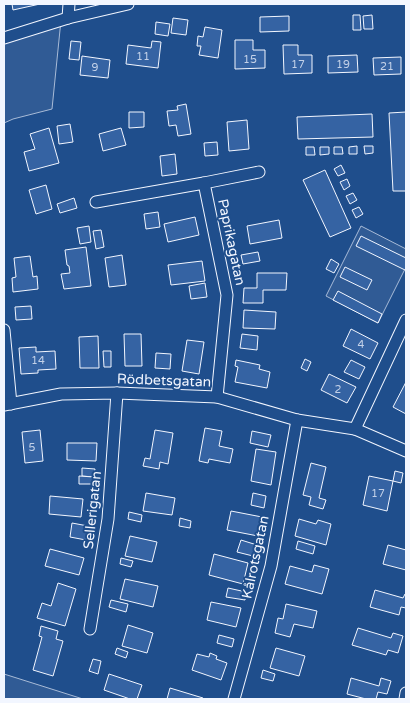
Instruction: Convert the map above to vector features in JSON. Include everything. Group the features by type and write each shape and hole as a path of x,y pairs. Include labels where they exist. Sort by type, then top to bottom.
{"street":[{"path":"68,18 69,4"},
{"path":"4,38 68,18 128,4"},
{"name":"Paprikagatan","path":"96,202 259,172"},
{"name":"Paprikagatan","path":"204,183 228,295 217,397"},
{"path":"355,429 406,320"},
{"path":"4,330 7,405"},
{"name":"Rödbetsgatan","path":"7,405 61,394 117,393 217,397 297,420 355,429 406,451"},
{"name":"Sellerigatan","path":"90,629 108,520 117,393"},
{"name":"Kålrotsgatan","path":"234,699 271,566 297,420"},
{"path":"404,699 406,693"}],"shaded area":[{"path":"61,20 52,109 4,123 4,38"},
{"path":"361,226 406,249 406,267 378,323 326,296"},
{"path":"4,674 83,699 4,699"}],"building":[{"path":"12,4 40,4 13,10"},
{"path":"353,15 360,15 361,30 353,30"},
{"path":"372,15 373,29 364,29 363,16"},
{"path":"289,16 289,31 260,32 260,17"},
{"path":"173,18 188,20 186,35 171,33"},
{"path":"156,22 170,24 168,36 155,34"},
{"path":"205,27 222,30 218,58 199,55 201,46 197,46 198,36 203,37"},
{"path":"235,40 253,40 253,50 265,50 265,68 235,69"},
{"path":"71,41 81,42 79,60 69,59"},
{"path":"152,41 161,42 158,68 126,64 128,45 151,48"},
{"path":"283,45 298,45 298,55 312,55 312,73 284,74"},
{"path":"357,55 358,72 328,73 328,56"},
{"path":"82,56 110,60 108,78 80,75"},
{"path":"401,57 401,74 374,75 373,58"},
{"path":"186,104 191,134 178,136 176,125 169,126 167,111 178,110 177,106"},
{"path":"129,112 144,112 144,127 129,128"},
{"path":"406,112 406,191 393,191 389,113"},
{"path":"372,114 373,137 298,139 297,117"},
{"path":"247,120 249,149 229,151 227,122"},
{"path":"70,124 73,142 59,144 57,126"},
{"path":"49,128 59,163 29,171 24,152 35,149 30,134"},
{"path":"121,128 126,145 103,151 99,134"},
{"path":"217,142 218,155 205,156 204,143"},
{"path":"357,146 357,154 349,154 349,147"},
{"path":"364,146 373,146 373,153 365,154"},
{"path":"306,147 314,147 315,155 306,155"},
{"path":"320,147 329,147 329,154 320,155"},
{"path":"334,147 342,147 343,154 334,154"},
{"path":"175,154 177,174 162,176 160,156"},
{"path":"341,165 345,173 338,176 334,169"},
{"path":"325,170 351,228 330,237 303,180"},
{"path":"347,179 350,186 344,190 340,182"},
{"path":"46,185 52,209 36,214 29,190"},
{"path":"353,193 357,200 350,204 346,196"},
{"path":"74,198 77,208 60,213 57,204"},
{"path":"359,207 363,214 356,218 352,210"},
{"path":"158,212 160,227 146,229 144,214"},
{"path":"195,217 199,235 168,242 164,224"},
{"path":"279,220 282,238 250,244 247,226"},
{"path":"89,226 91,242 80,244 77,228"},
{"path":"101,230 104,247 96,249 93,231"},
{"path":"361,236 406,258 405,270 356,246"},
{"path":"86,247 91,286 64,289 61,274 70,273 65,250"},
{"path":"258,252 260,261 243,264 241,255"},
{"path":"122,255 126,285 109,287 105,258"},
{"path":"30,256 33,277 37,276 38,289 13,292 12,278 16,277 14,258"},
{"path":"331,259 339,264 334,273 326,269"},
{"path":"202,261 205,281 171,285 168,265"},
{"path":"345,267 372,280 367,290 340,277"},
{"path":"257,273 287,273 286,290 263,290 263,303 243,303 244,288 257,288"},
{"path":"205,283 207,297 191,299 189,286"},
{"path":"338,291 382,314 378,323 333,300"},
{"path":"31,306 32,319 16,320 15,307"},
{"path":"244,310 276,312 275,329 243,328"},
{"path":"351,329 378,343 370,359 343,346"},
{"path":"124,334 141,334 142,366 125,366"},
{"path":"242,334 258,336 257,350 240,348"},
{"path":"98,336 99,368 80,368 79,337"},
{"path":"187,340 204,342 199,374 182,371"},
{"path":"36,347 36,352 55,351 56,369 38,370 38,373 21,374 19,348"},
{"path":"103,351 111,351 111,367 104,367"},
{"path":"156,353 171,354 170,369 155,368"},
{"path":"305,359 311,362 307,371 301,368"},
{"path":"236,360 260,365 259,369 270,372 267,388 235,382 238,367 235,366"},
{"path":"351,360 365,367 359,379 344,372"},
{"path":"329,374 356,387 347,403 321,390"},
{"path":"406,382 406,414 393,407"},
{"path":"205,428 222,431 219,446 233,449 230,463 209,459 208,463 199,461"},
{"path":"40,430 43,461 25,463 22,432"},
{"path":"155,430 173,433 168,464 160,462 159,469 143,466 145,458 150,459"},
{"path":"252,431 271,435 268,447 250,443"},
{"path":"67,443 97,443 96,461 67,460"},
{"path":"256,449 276,452 271,485 251,481"},
{"path":"311,463 326,467 319,498 326,500 323,509 309,505 311,497 303,495"},
{"path":"82,468 95,469 94,477 82,476"},
{"path":"395,471 403,473 401,483 393,481"},
{"path":"79,476 94,477 94,484 79,484"},
{"path":"369,476 393,481 387,511 363,505"},
{"path":"146,493 175,498 172,515 143,511"},
{"path":"253,493 266,496 264,508 251,505"},
{"path":"50,496 83,499 81,517 49,514"},
{"path":"231,511 262,517 258,536 227,530"},
{"path":"129,512 142,515 141,522 128,519"},
{"path":"180,518 191,521 190,528 179,526"},
{"path":"299,519 316,524 318,520 331,524 326,545 295,536"},
{"path":"72,523 88,526 86,540 70,537"},
{"path":"130,536 157,542 152,562 125,556"},
{"path":"241,540 257,545 253,556 237,552"},
{"path":"298,541 315,546 313,554 296,549"},
{"path":"388,545 406,550 406,570 383,564"},
{"path":"50,549 84,558 79,575 45,566"},
{"path":"214,554 248,563 243,584 209,575"},
{"path":"121,558 133,561 131,567 120,564"},
{"path":"314,565 329,569 322,594 285,584 290,566 312,572"},
{"path":"125,579 158,586 153,607 120,599"},
{"path":"58,583 76,589 65,626 37,618 42,603 51,606"},
{"path":"228,588 246,592 245,600 226,597"},
{"path":"375,590 403,598 406,594 406,608 401,607 399,615 370,607"},
{"path":"111,600 128,604 126,612 109,607"},
{"path":"211,602 241,608 236,627 207,620"},
{"path":"286,604 317,611 313,628 294,624 290,637 275,633 278,618 283,619"},
{"path":"128,625 153,633 147,653 122,646"},
{"path":"41,626 58,631 56,639 63,641 53,676 33,670 42,637 39,636"},
{"path":"358,628 391,638 393,633 403,636 398,653 388,650 386,655 352,645"},
{"path":"219,635 234,639 232,647 217,643"},
{"path":"117,648 128,652 126,658 115,654"},
{"path":"276,648 305,656 299,676 270,668"},
{"path":"210,653 217,656 216,659 227,663 221,680 192,670 197,654 209,657"},
{"path":"93,659 101,661 98,674 89,671"},
{"path":"263,670 275,674 273,681 261,678"},
{"path":"109,674 142,685 137,699 130,699 104,690"},
{"path":"351,678 379,686 381,678 391,681 387,694 378,692 376,699 366,699 347,694"},
{"path":"170,688 203,698 203,699 167,699"}]}
